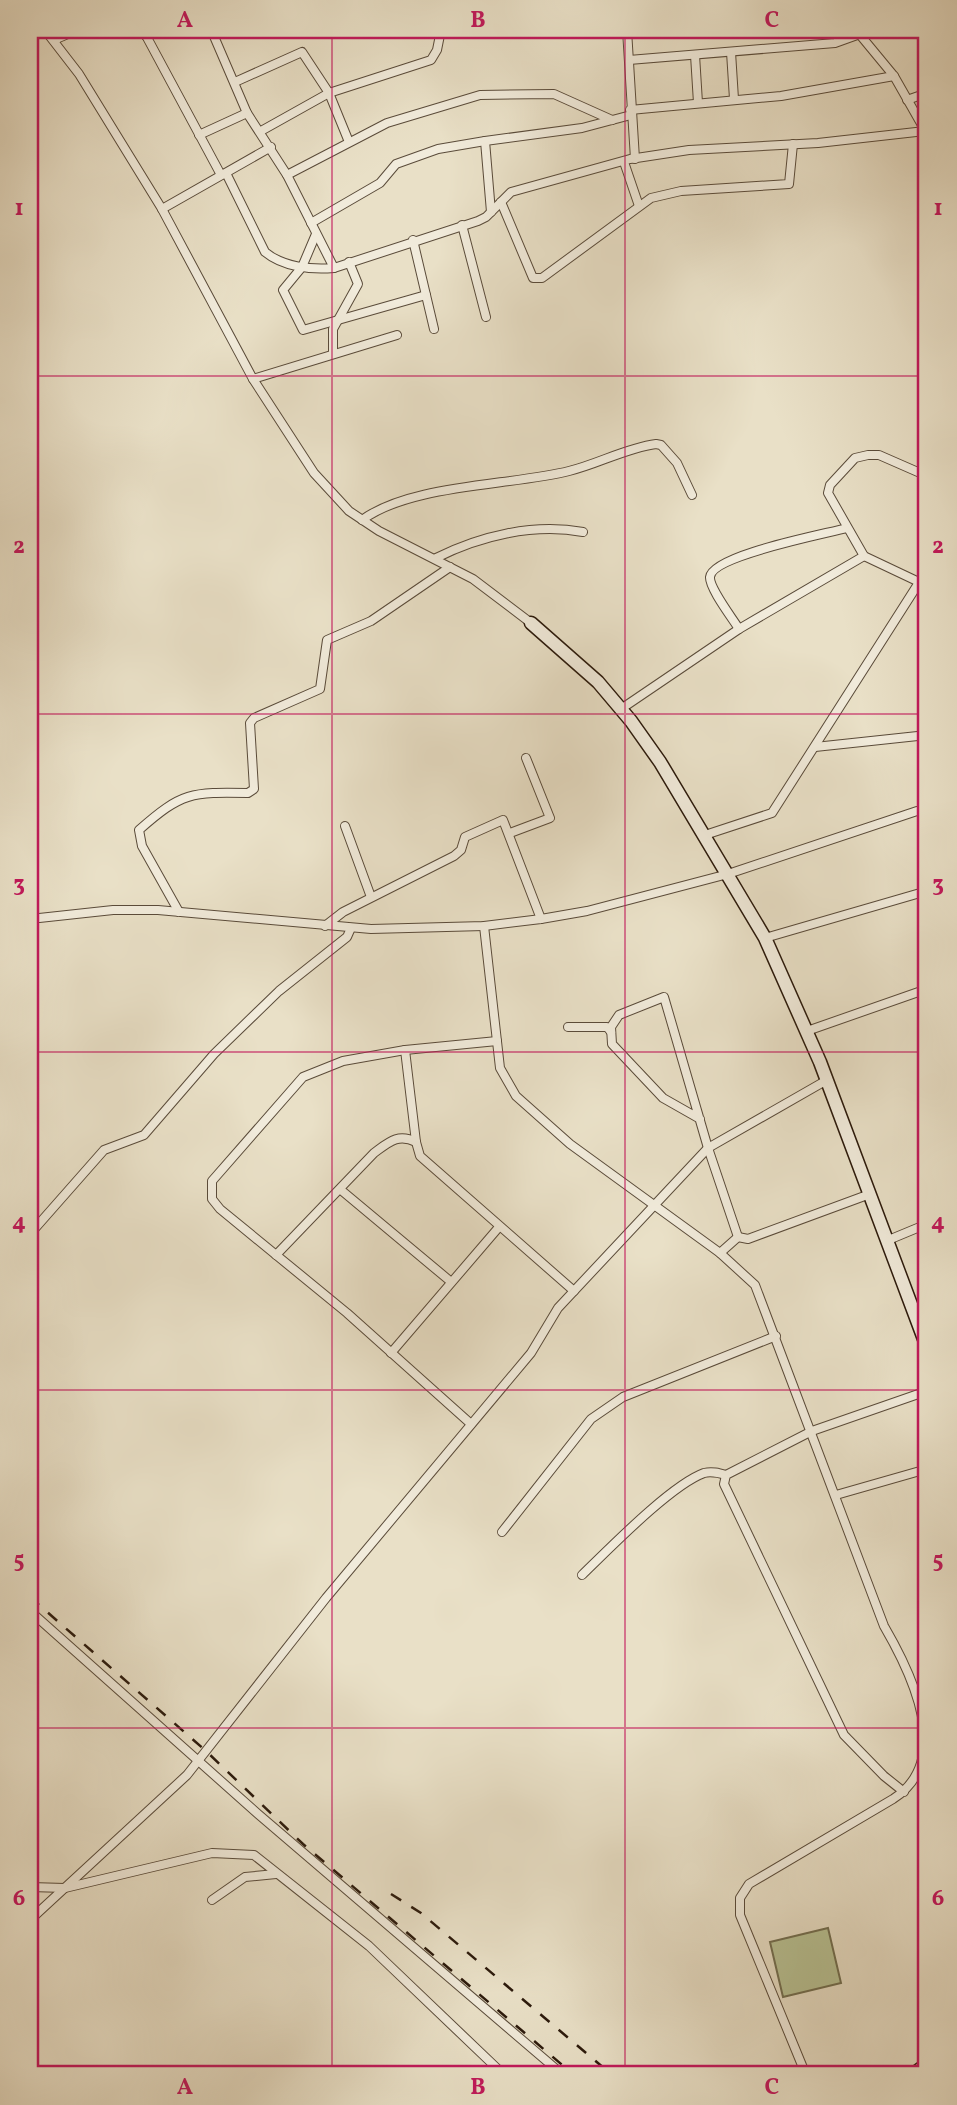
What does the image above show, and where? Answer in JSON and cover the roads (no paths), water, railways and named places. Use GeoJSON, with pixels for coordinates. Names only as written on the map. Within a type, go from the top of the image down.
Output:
{"type":"FeatureCollection","features":[{"type":"Feature","properties":{"kind":"street"},"geometry":{"type":"LineString","coordinates":[[45,30],[79,74],[162,209],[253,379],[314,473],[339,503],[362,520],[436,558],[496,594],[598,682],[660,762],[765,938],[827,1080],[927,1347]]}},
{"type":"Feature","properties":{"kind":"street"},"geometry":{"type":"LineString","coordinates":[[55,30],[73,31]]}},
{"type":"Feature","properties":{"kind":"street"},"geometry":{"type":"LineString","coordinates":[[166,30],[144,33],[265,252],[302,267],[334,268],[413,240],[478,221],[512,191],[635,159],[690,150],[926,132],[894,76],[858,32],[835,43],[629,60]]}},
{"type":"Feature","properties":{"kind":"street"},"geometry":{"type":"LineString","coordinates":[[206,30],[212,34],[247,113],[287,175],[334,268]]}},
{"type":"Feature","properties":{"kind":"street"},"geometry":{"type":"LineString","coordinates":[[261,131],[329,93],[431,60],[438,50],[441,30]]}},
{"type":"Feature","properties":{"kind":"street"},"geometry":{"type":"LineString","coordinates":[[626,30],[635,159]]}},
{"type":"Feature","properties":{"kind":"street"},"geometry":{"type":"LineString","coordinates":[[54,40],[73,31]]}},
{"type":"Feature","properties":{"kind":"street"},"geometry":{"type":"LineString","coordinates":[[235,82],[302,52],[329,93],[349,142]]}},
{"type":"Feature","properties":{"kind":"street"},"geometry":{"type":"LineString","coordinates":[[731,52],[734,99]]}},
{"type":"Feature","properties":{"kind":"street"},"geometry":{"type":"LineString","coordinates":[[695,55],[698,103]]}},
{"type":"Feature","properties":{"kind":"street"},"geometry":{"type":"LineString","coordinates":[[311,223],[380,183],[397,164],[438,149],[582,128],[631,112],[842,88],[894,76]]}},
{"type":"Feature","properties":{"kind":"street"},"geometry":{"type":"LineString","coordinates":[[907,100],[927,93]]}},
{"type":"Feature","properties":{"kind":"street"},"geometry":{"type":"LineString","coordinates":[[287,175],[387,123],[480,95],[554,94],[612,120]]}},
{"type":"Feature","properties":{"kind":"street"},"geometry":{"type":"LineString","coordinates":[[199,135],[247,113]]}},
{"type":"Feature","properties":{"kind":"street"},"geometry":{"type":"LineString","coordinates":[[485,141],[491,212]]}},
{"type":"Feature","properties":{"kind":"street"},"geometry":{"type":"LineString","coordinates":[[501,202],[533,278],[537,279],[595,241],[651,198],[681,191],[789,184],[793,144]]}},
{"type":"Feature","properties":{"kind":"street"},"geometry":{"type":"LineString","coordinates":[[162,209],[271,148]]}},
{"type":"Feature","properties":{"kind":"street"},"geometry":{"type":"LineString","coordinates":[[624,162],[639,206]]}},
{"type":"Feature","properties":{"kind":"street"},"geometry":{"type":"LineString","coordinates":[[462,225],[486,317]]}},
{"type":"Feature","properties":{"kind":"street"},"geometry":{"type":"LineString","coordinates":[[316,234],[302,267],[283,293],[299,327],[307,331],[426,295]]}},
{"type":"Feature","properties":{"kind":"street"},"geometry":{"type":"LineString","coordinates":[[413,240],[434,328]]}},
{"type":"Feature","properties":{"kind":"street"},"geometry":{"type":"LineString","coordinates":[[333,354],[331,337],[358,284],[349,262]]}},
{"type":"Feature","properties":{"kind":"street"},"geometry":{"type":"LineString","coordinates":[[253,379],[397,335]]}},
{"type":"Feature","properties":{"kind":"street"},"geometry":{"type":"LineString","coordinates":[[362,520],[380,507],[409,499],[569,471],[656,444],[661,445],[677,463],[692,495]]}},
{"type":"Feature","properties":{"kind":"street"},"geometry":{"type":"LineString","coordinates":[[919,582],[864,556],[828,492],[855,458],[879,455],[927,476]]}},
{"type":"Feature","properties":{"kind":"street"},"geometry":{"type":"LineString","coordinates":[[436,558],[455,548],[530,529],[561,528],[583,532]]}},
{"type":"Feature","properties":{"kind":"street"},"geometry":{"type":"LineString","coordinates":[[739,629],[713,586],[710,578],[713,570],[738,556],[847,528]]}},
{"type":"Feature","properties":{"kind":"street"},"geometry":{"type":"LineString","coordinates":[[621,709],[739,629],[864,556]]}},
{"type":"Feature","properties":{"kind":"street"},"geometry":{"type":"LineString","coordinates":[[179,912],[142,846],[139,830],[185,795],[200,792],[248,793],[254,789],[250,723],[254,718],[320,689],[327,640],[371,621],[450,567]]}},
{"type":"Feature","properties":{"kind":"street"},"geometry":{"type":"LineString","coordinates":[[705,835],[772,813],[927,570]]}},
{"type":"Feature","properties":{"kind":"street"},"geometry":{"type":"LineString","coordinates":[[815,747],[927,735]]}},
{"type":"Feature","properties":{"kind":"street"},"geometry":{"type":"LineString","coordinates":[[510,833],[550,818],[526,758]]}},
{"type":"Feature","properties":{"kind":"street"},"geometry":{"type":"LineString","coordinates":[[30,919],[113,910],[212,914],[351,928],[484,926],[587,911],[728,874],[917,811],[922,812],[927,822]]}},
{"type":"Feature","properties":{"kind":"street"},"geometry":{"type":"LineString","coordinates":[[324,926],[371,897],[444,862],[461,850],[464,837],[503,820],[541,919]]}},
{"type":"Feature","properties":{"kind":"street"},"geometry":{"type":"LineString","coordinates":[[345,826],[371,897]]}},
{"type":"Feature","properties":{"kind":"street"},"geometry":{"type":"LineString","coordinates":[[765,938],[927,891]]}},
{"type":"Feature","properties":{"kind":"street"},"geometry":{"type":"LineString","coordinates":[[484,926],[500,1068],[516,1097],[570,1144],[720,1252],[755,1285],[884,1626],[904,1665],[921,1711],[925,1744],[924,1766],[914,1782],[904,1792],[749,1884],[740,1898],[740,1915],[806,2075]]}},
{"type":"Feature","properties":{"kind":"street"},"geometry":{"type":"LineString","coordinates":[[30,1234],[104,1150],[144,1135],[214,1054],[279,991],[347,937],[351,928]]}},
{"type":"Feature","properties":{"kind":"street"},"geometry":{"type":"LineString","coordinates":[[807,1031],[927,989]]}},
{"type":"Feature","properties":{"kind":"street"},"geometry":{"type":"LineString","coordinates":[[700,1118],[663,1098],[612,1044],[611,1027],[620,1016],[664,997],[700,1118],[708,1148],[738,1237]]}},
{"type":"Feature","properties":{"kind":"street"},"geometry":{"type":"LineString","coordinates":[[568,1027],[607,1027],[612,1035]]}},
{"type":"Feature","properties":{"kind":"street"},"geometry":{"type":"LineString","coordinates":[[471,1424],[220,1209],[212,1199],[212,1181],[303,1077],[343,1061],[405,1050],[497,1041]]}},
{"type":"Feature","properties":{"kind":"street"},"geometry":{"type":"LineString","coordinates":[[405,1050],[420,1156],[574,1291]]}},
{"type":"Feature","properties":{"kind":"street"},"geometry":{"type":"LineString","coordinates":[[30,1920],[187,1775],[326,1598],[531,1353],[548,1321],[708,1148],[827,1080]]}},
{"type":"Feature","properties":{"kind":"street"},"geometry":{"type":"LineString","coordinates":[[276,1255],[365,1162],[392,1139],[406,1138],[416,1142]]}},
{"type":"Feature","properties":{"kind":"street"},"geometry":{"type":"LineString","coordinates":[[341,1190],[450,1281]]}},
{"type":"Feature","properties":{"kind":"street"},"geometry":{"type":"LineString","coordinates":[[738,1237],[748,1239],[870,1194]]}},
{"type":"Feature","properties":{"kind":"street"},"geometry":{"type":"LineString","coordinates":[[886,1241],[927,1224]]}},
{"type":"Feature","properties":{"kind":"street"},"geometry":{"type":"LineString","coordinates":[[391,1353],[499,1227]]}},
{"type":"Feature","properties":{"kind":"street"},"geometry":{"type":"LineString","coordinates":[[720,1252],[738,1237]]}},
{"type":"Feature","properties":{"kind":"street"},"geometry":{"type":"LineString","coordinates":[[502,1532],[591,1419],[623,1397],[776,1336]]}},
{"type":"Feature","properties":{"kind":"street"},"geometry":{"type":"LineString","coordinates":[[582,1575],[638,1522],[694,1478],[708,1472],[726,1475],[812,1431],[927,1391]]}},
{"type":"Feature","properties":{"kind":"street"},"geometry":{"type":"LineString","coordinates":[[836,1494],[927,1469]]}},
{"type":"Feature","properties":{"kind":"street"},"geometry":{"type":"LineString","coordinates":[[726,1475],[725,1491],[844,1735],[884,1776],[904,1792]]}},
{"type":"Feature","properties":{"kind":"street"},"geometry":{"type":"LineString","coordinates":[[30,1611],[198,1761],[563,2075]]}},
{"type":"Feature","properties":{"kind":"street"},"geometry":{"type":"LineString","coordinates":[[30,1887],[65,1888],[212,1853],[248,1853],[369,1947],[504,2075]]}},
{"type":"Feature","properties":{"kind":"street"},"geometry":{"type":"LineString","coordinates":[[212,1900],[245,1877],[257,1874],[279,1875]]}},
{"type":"Feature","properties":{"kind":"street"},"geometry":{"type":"LineString","coordinates":[[912,2075],[927,2064]]}},
{"type":"Feature","properties":{"kind":"railway"},"geometry":{"type":"LineString","coordinates":[[30,1597],[206,1751],[303,1844],[574,2075]]}},
{"type":"Feature","properties":{"kind":"railway"},"geometry":{"type":"LineString","coordinates":[[391,1894],[421,1913],[612,2075]]}}]}
